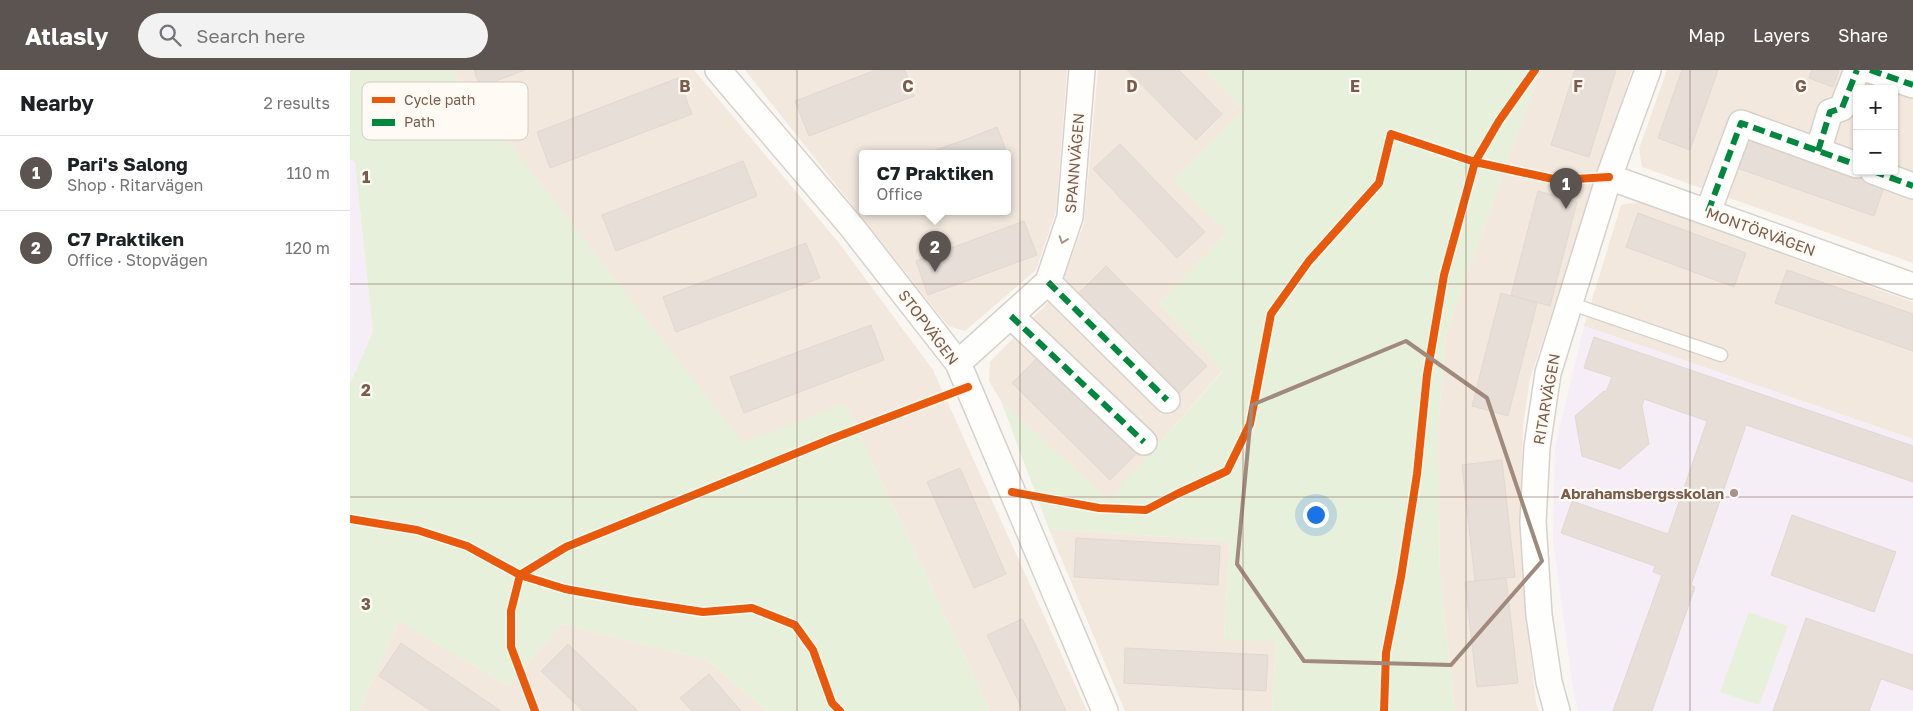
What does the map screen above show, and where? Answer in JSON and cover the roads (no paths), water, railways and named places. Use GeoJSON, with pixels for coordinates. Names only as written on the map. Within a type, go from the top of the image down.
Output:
{"type":"FeatureCollection","features":[{"type":"Feature","properties":{"kind":"street","name":"STOPVÄGEN"},"geometry":{"type":"LineString","coordinates":[[718,70],[851,226],[958,363],[1105,711]]}},
{"type":"Feature","properties":{"kind":"street","name":"SPANNVÄGEN"},"geometry":{"type":"LineString","coordinates":[[958,363],[1048,282],[1070,218],[1082,70]]}},
{"type":"Feature","properties":{"kind":"street","name":"RITARVÄGEN"},"geometry":{"type":"LineString","coordinates":[[1557,711],[1549,682],[1538,615],[1533,522],[1537,447],[1548,372],[1568,303],[1609,177],[1648,70]]}},
{"type":"Feature","properties":{"kind":"street"},"geometry":{"type":"LineString","coordinates":[[1818,151],[1830,112],[1842,108],[1857,70]]}},
{"type":"Feature","properties":{"kind":"street"},"geometry":{"type":"LineString","coordinates":[[1870,70],[1913,85]]}},
{"type":"Feature","properties":{"kind":"street"},"geometry":{"type":"LineString","coordinates":[[1708,212],[1741,123],[1853,164]]}},
{"type":"Feature","properties":{"kind":"street"},"geometry":{"type":"LineString","coordinates":[[1884,175],[1913,186]]}},
{"type":"Feature","properties":{"kind":"street","name":"MONTÖRVÄGEN"},"geometry":{"type":"LineString","coordinates":[[1609,177],[1913,286]]}},
{"type":"Feature","properties":{"kind":"street"},"geometry":{"type":"LineString","coordinates":[[1048,282],[1167,400]]}},
{"type":"Feature","properties":{"kind":"street"},"geometry":{"type":"LineString","coordinates":[[1010,316],[1144,442]]}},
{"type":"Feature","properties":{"kind":"lane"},"geometry":{"type":"LineString","coordinates":[[1568,303],[1721,355]]}},
{"type":"Feature","properties":{"kind":"place","name":"Pari's Salong"},"geometry":{"type":"Point","coordinates":[1566,209]}},
{"type":"Feature","properties":{"kind":"place","name":"C7 Praktiken"},"geometry":{"type":"Point","coordinates":[935,272]}},
{"type":"Feature","properties":{"kind":"place","name":"Abrahamsbergsskolan"},"geometry":{"type":"Point","coordinates":[1734,493]}}]}
